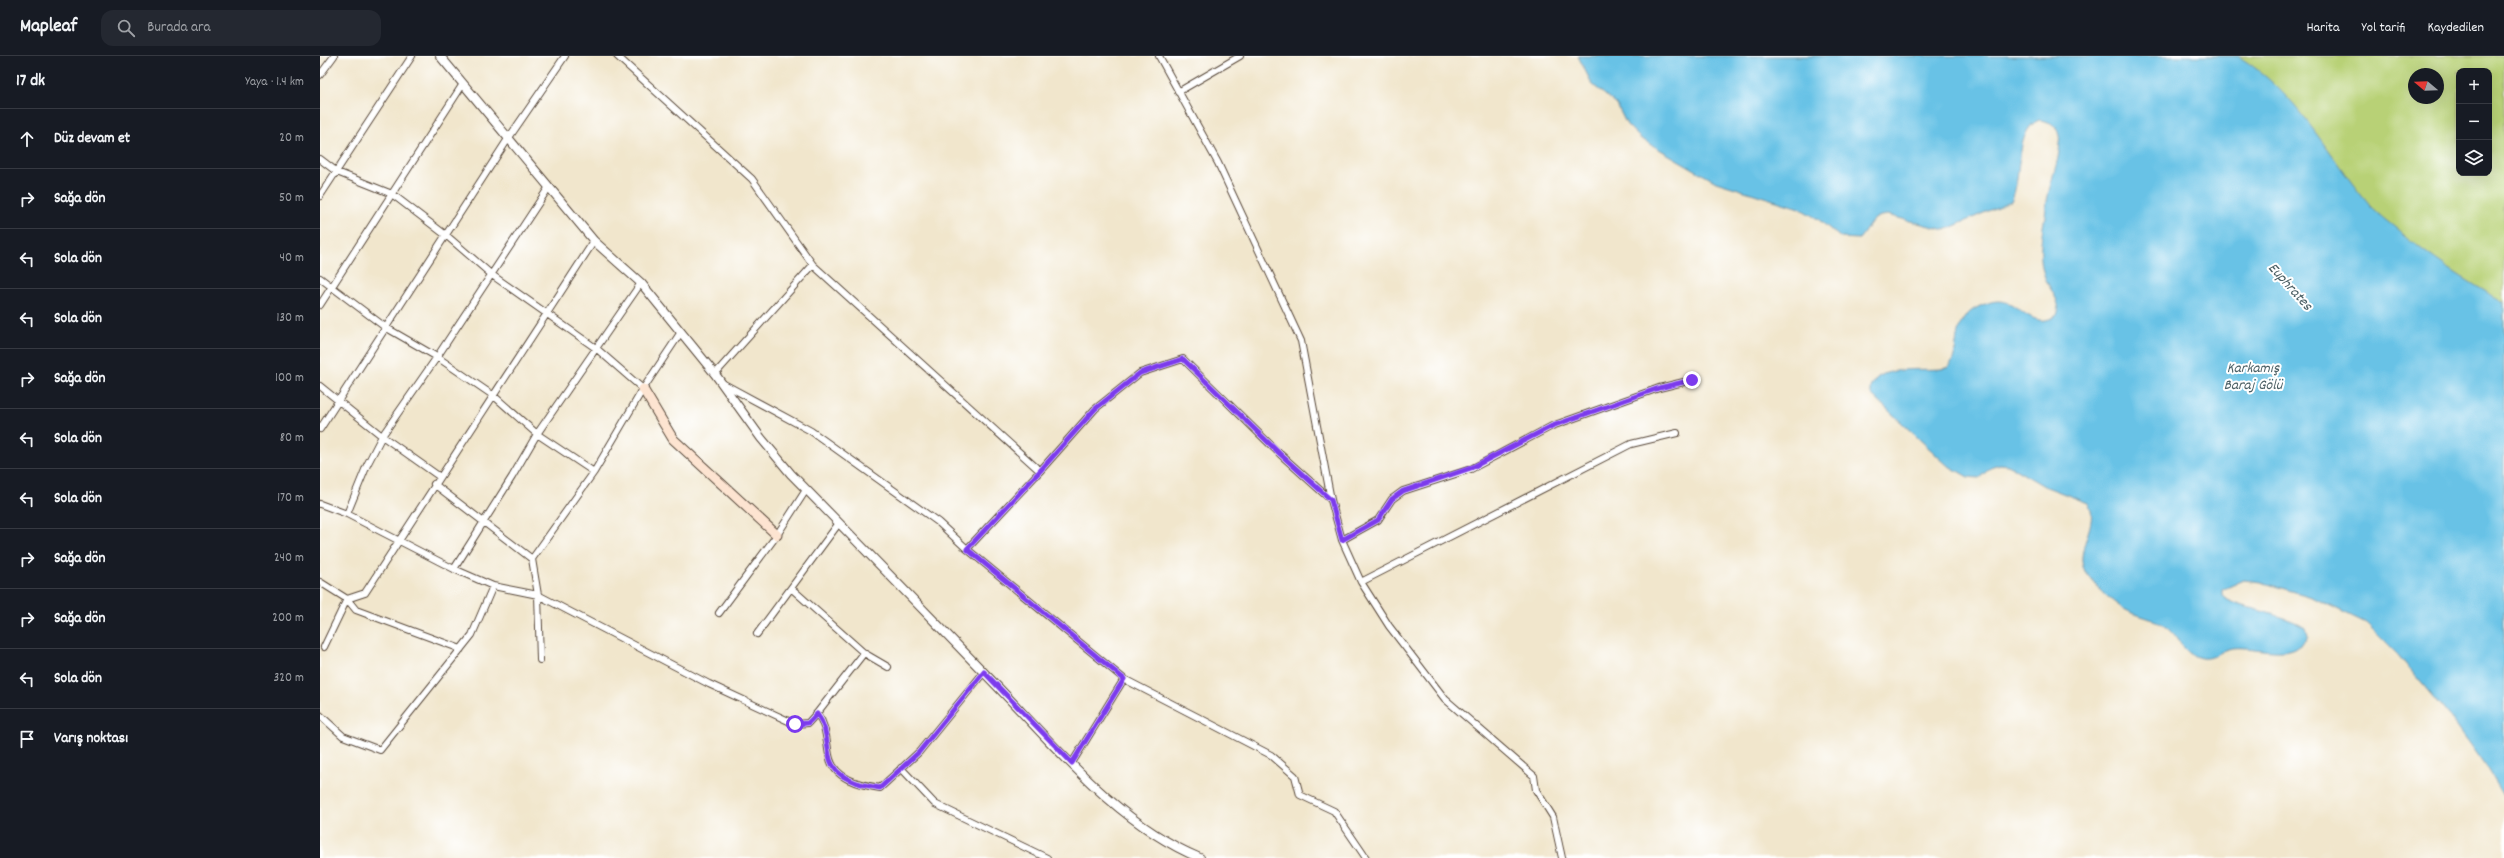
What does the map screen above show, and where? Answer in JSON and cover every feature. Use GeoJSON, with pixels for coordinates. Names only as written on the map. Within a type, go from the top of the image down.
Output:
{"type":"FeatureCollection","features":[{"type":"Feature","properties":{"kind":"main road"},"geometry":{"type":"LineString","coordinates":[[643,389],[673,439],[777,535]]}},
{"type":"Feature","properties":{"kind":"street"},"geometry":{"type":"LineString","coordinates":[[320,196],[412,56]]}},
{"type":"Feature","properties":{"kind":"street"},"geometry":{"type":"LineString","coordinates":[[440,56],[594,241],[641,282],[715,374],[761,438],[806,490],[1072,763],[1122,810],[1146,828],[1200,858]]}},
{"type":"Feature","properties":{"kind":"street"},"geometry":{"type":"LineString","coordinates":[[320,429],[385,327],[447,236],[508,139],[565,56]]}},
{"type":"Feature","properties":{"kind":"street"},"geometry":{"type":"LineString","coordinates":[[617,56],[752,178],[812,265],[1040,471]]}},
{"type":"Feature","properties":{"kind":"street"},"geometry":{"type":"LineString","coordinates":[[1159,56],[1218,163],[1301,341],[1331,500],[1342,540],[1361,582],[1389,626],[1445,699],[1534,776],[1536,790],[1553,817],[1562,858]]}},
{"type":"Feature","properties":{"kind":"street"},"geometry":{"type":"LineString","coordinates":[[1178,92],[1240,56]]}},
{"type":"Feature","properties":{"kind":"street"},"geometry":{"type":"LineString","coordinates":[[320,75],[330,57]]}},
{"type":"Feature","properties":{"kind":"street"},"geometry":{"type":"LineString","coordinates":[[320,306],[463,84]]}},
{"type":"Feature","properties":{"kind":"street"},"geometry":{"type":"LineString","coordinates":[[320,159],[336,172],[392,194],[447,236],[492,275],[597,349],[643,389]]}},
{"type":"Feature","properties":{"kind":"street"},"geometry":{"type":"LineString","coordinates":[[348,514],[367,465],[382,436],[492,275],[549,187]]}},
{"type":"Feature","properties":{"kind":"street"},"geometry":{"type":"LineString","coordinates":[[324,647],[347,599],[365,593],[434,484],[494,396],[546,313],[594,241]]}},
{"type":"Feature","properties":{"kind":"street"},"geometry":{"type":"LineString","coordinates":[[715,374],[812,265]]}},
{"type":"Feature","properties":{"kind":"street"},"geometry":{"type":"LineString","coordinates":[[320,278],[385,327],[437,357],[494,396],[537,434],[594,472]]}},
{"type":"Feature","properties":{"kind":"street"},"geometry":{"type":"LineString","coordinates":[[454,569],[537,434],[597,349],[641,282]]}},
{"type":"Feature","properties":{"kind":"street"},"geometry":{"type":"LineString","coordinates":[[532,559],[594,472],[643,389],[681,332]]}},
{"type":"Feature","properties":{"kind":"street"},"geometry":{"type":"LineString","coordinates":[[967,549],[1040,471],[1095,409],[1140,373],[1183,359],[1280,454],[1331,500]]}},
{"type":"Feature","properties":{"kind":"street"},"geometry":{"type":"LineString","coordinates":[[1342,540],[1378,520],[1392,499],[1403,491],[1471,468],[1552,426],[1659,388],[1692,380]]}},
{"type":"Feature","properties":{"kind":"street"},"geometry":{"type":"LineString","coordinates":[[720,382],[811,431],[938,522],[967,549],[1124,679],[1271,755],[1296,776],[1300,795],[1334,811],[1366,858]]}},
{"type":"Feature","properties":{"kind":"street"},"geometry":{"type":"LineString","coordinates":[[320,386],[382,436],[440,477]]}},
{"type":"Feature","properties":{"kind":"street"},"geometry":{"type":"LineString","coordinates":[[1361,582],[1631,444],[1677,432]]}},
{"type":"Feature","properties":{"kind":"street"},"geometry":{"type":"LineString","coordinates":[[434,484],[532,559],[538,595],[540,660]]}},
{"type":"Feature","properties":{"kind":"street"},"geometry":{"type":"LineString","coordinates":[[719,613],[777,535],[806,490]]}},
{"type":"Feature","properties":{"kind":"street"},"geometry":{"type":"LineString","coordinates":[[320,504],[348,514],[454,569],[493,586],[538,595],[709,684],[795,724],[808,723],[817,714],[864,654]]}},
{"type":"Feature","properties":{"kind":"street"},"geometry":{"type":"LineString","coordinates":[[757,634],[838,523]]}},
{"type":"Feature","properties":{"kind":"street"},"geometry":{"type":"LineString","coordinates":[[320,582],[347,599],[356,610],[461,649]]}},
{"type":"Feature","properties":{"kind":"street"},"geometry":{"type":"LineString","coordinates":[[320,715],[343,736],[380,750],[472,634],[493,586]]}},
{"type":"Feature","properties":{"kind":"street"},"geometry":{"type":"LineString","coordinates":[[791,588],[864,654],[888,667]]}},
{"type":"Feature","properties":{"kind":"street"},"geometry":{"type":"LineString","coordinates":[[817,714],[823,721],[829,757],[837,772],[860,785],[880,788],[919,752],[984,672]]}},
{"type":"Feature","properties":{"kind":"street"},"geometry":{"type":"LineString","coordinates":[[1072,763],[1124,679]]}},
{"type":"Feature","properties":{"kind":"street"},"geometry":{"type":"LineString","coordinates":[[901,768],[935,804],[1047,858]]}},
{"type":"Feature","properties":{"kind":"green space"},"geometry":{"type":"Polygon","coordinates":[[[2206,56],[2504,56],[2504,356],[2206,56]]]}},
{"type":"Feature","properties":{"kind":"water","name":"Karkamış Baraj Gölü"},"geometry":{"type":"Polygon","coordinates":[[[1578,56],[2238,56],[2259,71],[2278,88],[2295,107],[2374,210],[2435,259],[2476,286],[2504,302],[2504,796],[2486,766],[2455,723],[2398,655],[2366,623],[2312,597],[2261,582],[2244,580],[2222,590],[2222,596],[2238,604],[2273,614],[2297,623],[2306,628],[2308,636],[2301,644],[2293,649],[2284,651],[2232,648],[2209,658],[2195,656],[2186,650],[2168,628],[2152,620],[2129,612],[2113,602],[2085,571],[2082,563],[2082,555],[2090,528],[2091,519],[2091,511],[2088,503],[2044,486],[2008,465],[2000,464],[1993,466],[1979,478],[1968,477],[1947,465],[1871,394],[1873,383],[1879,376],[1889,372],[1915,369],[1947,368],[1955,353],[1957,335],[1965,317],[1974,309],[1988,303],[1998,301],[2008,303],[2035,319],[2040,320],[2045,320],[2057,315],[2058,306],[2056,298],[2044,274],[2041,258],[2041,241],[2047,204],[2060,145],[2056,128],[2049,123],[2039,120],[2031,126],[2026,134],[2022,145],[2016,182],[2011,201],[1945,230],[1887,215],[1873,220],[1859,239],[1841,238],[1818,219],[1799,208],[1716,182],[1640,138],[1627,125],[1617,105],[1592,84],[1578,56]]]}},
{"type":"Feature","properties":{"kind":"route"},"geometry":{"type":"LineString","coordinates":[[795,724],[808,723],[817,714],[823,721],[829,757],[837,772],[860,785],[880,788],[919,752],[984,672],[1072,763],[1124,679],[967,549],[1040,471],[1095,409],[1140,373],[1183,359],[1280,454],[1331,500],[1342,540],[1378,520],[1392,499],[1403,491],[1471,468],[1552,426],[1659,388],[1692,380]]}},
{"type":"Feature","properties":{"kind":"water label","name":"Euphrates"},"geometry":{"type":"Point","coordinates":[2291,286]}}]}
